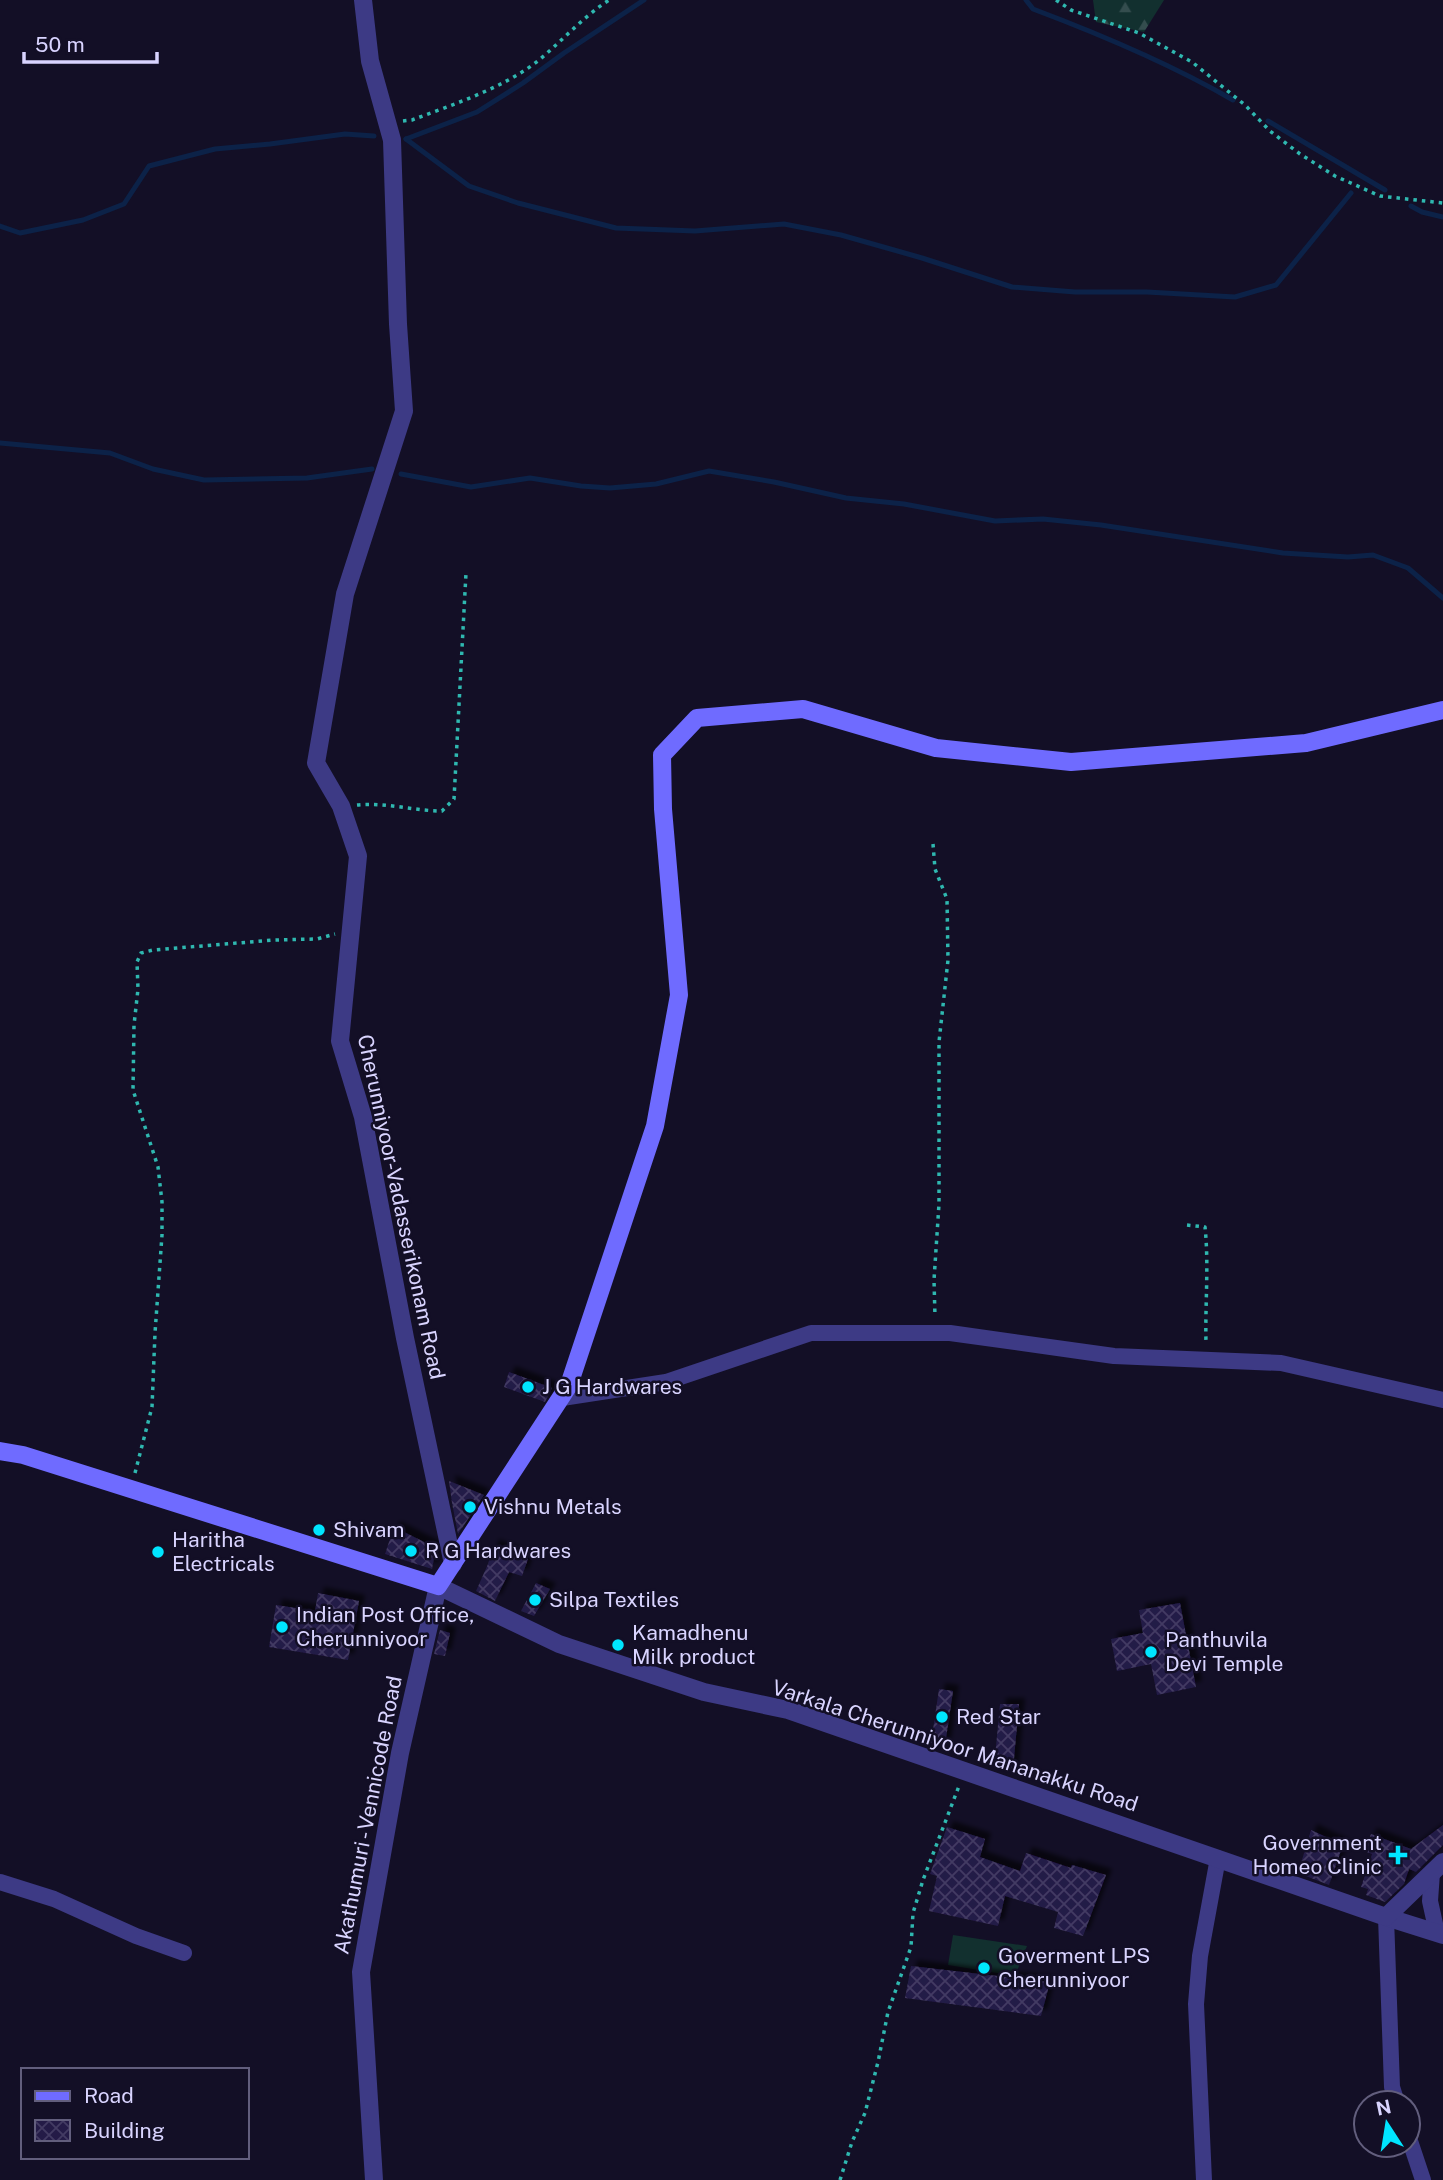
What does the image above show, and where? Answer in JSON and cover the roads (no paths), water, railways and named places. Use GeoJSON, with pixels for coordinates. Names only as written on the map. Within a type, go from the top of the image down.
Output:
{"type":"FeatureCollection","features":[{"type":"Feature","properties":{"kind":"main road"},"geometry":{"type":"LineString","coordinates":[[438,1586],[569,1385],[655,1126],[679,995],[663,808],[662,755],[697,718],[803,709],[936,748],[1071,762],[1306,743],[1443,710]]}},
{"type":"Feature","properties":{"kind":"main road","name":"Varkala Cherunniyoor Mananakku Road"},"geometry":{"type":"LineString","coordinates":[[0,1451],[23,1455],[438,1586]]}},
{"type":"Feature","properties":{"kind":"street","name":"Cherunniyoor-Vadasserikonam Road"},"geometry":{"type":"LineString","coordinates":[[363,0],[370,61],[392,140],[398,324],[404,411],[345,594],[316,763],[341,806],[358,856],[340,1041],[363,1116],[405,1338],[453,1564]]}},
{"type":"Feature","properties":{"kind":"street"},"geometry":{"type":"LineString","coordinates":[[562,1398],[666,1382],[811,1333],[950,1333],[1114,1356],[1281,1363],[1443,1399]]}},
{"type":"Feature","properties":{"kind":"street","name":"Varkala Cherunniyoor Mananakku Road"},"geometry":{"type":"LineString","coordinates":[[438,1586],[559,1644],[704,1692],[788,1710],[1440,1934]]}},
{"type":"Feature","properties":{"kind":"street","name":"Akathumuri - Vennicode Road"},"geometry":{"type":"LineString","coordinates":[[374,2180],[361,1972],[400,1753],[438,1586]]}},
{"type":"Feature","properties":{"kind":"street"},"geometry":{"type":"LineString","coordinates":[[1204,2180],[1196,2004],[1200,1956],[1218,1858]]}},
{"type":"Feature","properties":{"kind":"street"},"geometry":{"type":"LineString","coordinates":[[1393,2089],[1386,1917],[1438,1867]]}},
{"type":"Feature","properties":{"kind":"street"},"geometry":{"type":"LineString","coordinates":[[1438,1867],[1430,1901],[1440,1934]]}},
{"type":"Feature","properties":{"kind":"street"},"geometry":{"type":"LineString","coordinates":[[0,1882],[54,1899],[136,1936],[184,1953]]}},
{"type":"Feature","properties":{"kind":"street"},"geometry":{"type":"LineString","coordinates":[[1416,2159],[1423,2180]]}},
{"type":"Feature","properties":{"kind":"waterway"},"geometry":{"type":"LineString","coordinates":[[406,139],[477,112],[644,0]]}},
{"type":"Feature","properties":{"kind":"waterway"},"geometry":{"type":"LineString","coordinates":[[1026,0],[1033,9],[1135,50],[1233,100]]}},
{"type":"Feature","properties":{"kind":"waterway"},"geometry":{"type":"LineString","coordinates":[[1268,121],[1385,190]]}},
{"type":"Feature","properties":{"kind":"waterway"},"geometry":{"type":"LineString","coordinates":[[0,226],[20,233],[83,220],[124,204],[149,166],[215,149],[345,134],[374,136]]}},
{"type":"Feature","properties":{"kind":"waterway"},"geometry":{"type":"LineString","coordinates":[[406,139],[469,186],[518,203],[616,228],[695,231],[784,224],[841,235],[1012,287],[1075,292],[1147,292],[1235,297],[1276,285],[1351,193]]}},
{"type":"Feature","properties":{"kind":"waterway"},"geometry":{"type":"LineString","coordinates":[[1411,206],[1443,217]]}},
{"type":"Feature","properties":{"kind":"waterway"},"geometry":{"type":"LineString","coordinates":[[0,443],[110,453],[153,469],[204,480],[307,478],[372,469]]}},
{"type":"Feature","properties":{"kind":"waterway"},"geometry":{"type":"LineString","coordinates":[[401,474],[471,487],[530,478],[610,488],[656,484],[709,471],[846,498],[904,504],[995,521],[1043,519],[1101,525],[1283,553],[1348,557],[1373,555],[1408,568],[1443,598]]}},
{"type":"Feature","properties":{"kind":"place","name":"J G Hardwares"},"geometry":{"type":"Point","coordinates":[528,1387]}},
{"type":"Feature","properties":{"kind":"place","name":"Vishnu Metals"},"geometry":{"type":"Point","coordinates":[470,1507]}},
{"type":"Feature","properties":{"kind":"place","name":"Shivam"},"geometry":{"type":"Point","coordinates":[319,1530]}},
{"type":"Feature","properties":{"kind":"place","name":"R G Hardwares"},"geometry":{"type":"Point","coordinates":[411,1551]}},
{"type":"Feature","properties":{"kind":"place","name":"Haritha Electricals"},"geometry":{"type":"Point","coordinates":[158,1552]}},
{"type":"Feature","properties":{"kind":"place","name":"Silpa Textiles"},"geometry":{"type":"Point","coordinates":[535,1600]}},
{"type":"Feature","properties":{"kind":"place","name":"Indian Post Office, Cherunniyoor"},"geometry":{"type":"Point","coordinates":[282,1627]}},
{"type":"Feature","properties":{"kind":"place","name":"Kamadhenu Milk product"},"geometry":{"type":"Point","coordinates":[618,1645]}},
{"type":"Feature","properties":{"kind":"place","name":"Panthuvila Devi Temple"},"geometry":{"type":"Point","coordinates":[1151,1652]}},
{"type":"Feature","properties":{"kind":"place","name":"Red Star"},"geometry":{"type":"Point","coordinates":[942,1717]}},
{"type":"Feature","properties":{"kind":"place","name":"Government Homeo Clinic"},"geometry":{"type":"Point","coordinates":[1398,1855]}},
{"type":"Feature","properties":{"kind":"place","name":"Goverment LPS Cherunniyoor"},"geometry":{"type":"Point","coordinates":[984,1968]}}]}
